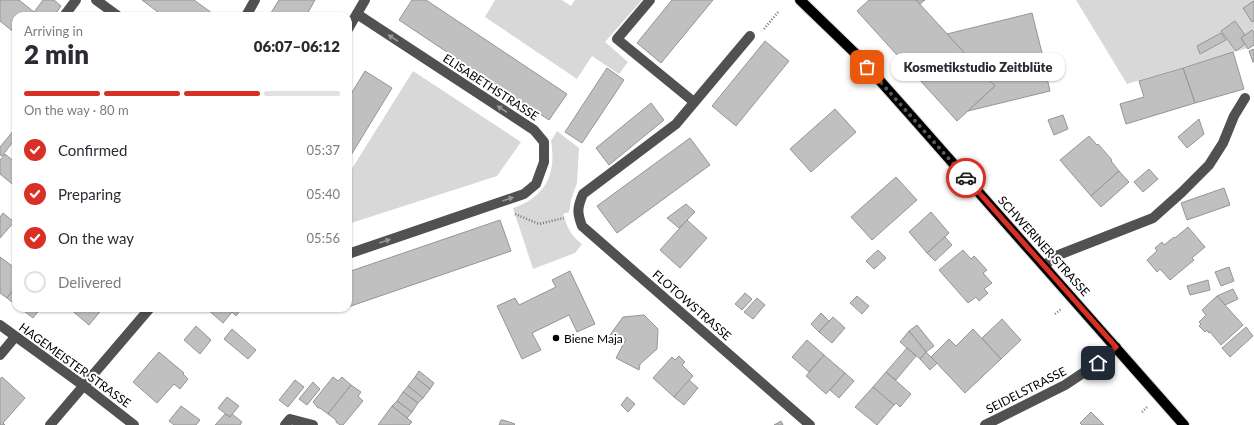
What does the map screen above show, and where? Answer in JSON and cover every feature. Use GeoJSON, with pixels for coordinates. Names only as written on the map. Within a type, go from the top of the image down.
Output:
{"type":"FeatureCollection","features":[{"type":"Feature","properties":{"kind":"main road","name":"SCHWERINER STRASSE"},"geometry":{"type":"LineString","coordinates":[[800,0],[858,56],[1184,425]]}},
{"type":"Feature","properties":{"kind":"street"},"geometry":{"type":"LineString","coordinates":[[67,12],[76,0]]}},
{"type":"Feature","properties":{"kind":"street"},"geometry":{"type":"LineString","coordinates":[[96,0],[112,12]]}},
{"type":"Feature","properties":{"kind":"street"},"geometry":{"type":"LineString","coordinates":[[248,12],[255,0]]}},
{"type":"Feature","properties":{"kind":"street"},"geometry":{"type":"LineString","coordinates":[[352,22],[365,0]]}},
{"type":"Feature","properties":{"kind":"street"},"geometry":{"type":"LineString","coordinates":[[650,0],[617,40],[694,102]]}},
{"type":"Feature","properties":{"kind":"street","name":"ELISABETHSTRASSE"},"geometry":{"type":"LineString","coordinates":[[352,253],[524,194],[536,184],[544,162],[544,142],[534,130],[357,14]]}},
{"type":"Feature","properties":{"kind":"street"},"geometry":{"type":"LineString","coordinates":[[578,215],[578,204],[583,194],[676,124],[750,36]]}},
{"type":"Feature","properties":{"kind":"street"},"geometry":{"type":"LineString","coordinates":[[1044,266],[1056,256],[1153,218],[1209,165],[1223,143],[1234,116],[1245,98]]}},
{"type":"Feature","properties":{"kind":"street","name":"FLOTOWSTRASSE"},"geometry":{"type":"LineString","coordinates":[[578,215],[582,226],[810,425]]}},
{"type":"Feature","properties":{"kind":"street"},"geometry":{"type":"LineString","coordinates":[[50,425],[147,312]]}},
{"type":"Feature","properties":{"kind":"street","name":"HAGEMEISTER STRASSE"},"geometry":{"type":"LineString","coordinates":[[0,325],[84,386],[134,425]]}},
{"type":"Feature","properties":{"kind":"street"},"geometry":{"type":"LineString","coordinates":[[0,355],[15,337]]}},
{"type":"Feature","properties":{"kind":"street","name":"SEIDELSTRASSE"},"geometry":{"type":"LineString","coordinates":[[985,425],[1065,385],[1098,363],[1116,347]]}},
{"type":"Feature","properties":{"kind":"street"},"geometry":{"type":"LineString","coordinates":[[285,425],[290,419],[313,425]]}},
{"type":"Feature","properties":{"kind":"path"},"geometry":{"type":"LineString","coordinates":[[750,36],[760,34],[779,11]]}},
{"type":"Feature","properties":{"kind":"path"},"geometry":{"type":"LineString","coordinates":[[511,212],[539,224],[578,215]]}},
{"type":"Feature","properties":{"kind":"shaded area"},"geometry":{"type":"Polygon","coordinates":[[[495,0],[562,0],[571,6],[575,0],[642,0],[605,42],[628,62],[619,74],[592,56],[577,79],[485,17],[495,0]]]}},
{"type":"Feature","properties":{"kind":"shaded area"},"geometry":{"type":"Polygon","coordinates":[[[1076,0],[1254,0],[1254,46],[1127,84],[1076,0]]]}},
{"type":"Feature","properties":{"kind":"shaded area"},"geometry":{"type":"Polygon","coordinates":[[[413,71],[521,142],[497,176],[352,223],[352,169],[413,71]]]}},
{"type":"Feature","properties":{"kind":"shaded area"},"geometry":{"type":"Polygon","coordinates":[[[557,131],[579,148],[577,183],[571,200],[569,212],[563,214],[570,231],[582,244],[575,253],[533,269],[513,208],[524,204],[533,198],[541,191],[546,183],[552,164],[551,141],[557,131]]]}},
{"type":"Feature","properties":{"kind":"building"},"geometry":{"type":"Polygon","coordinates":[[[0,0],[19,0],[34,12],[12,12],[12,31],[0,21],[0,0]]]}},
{"type":"Feature","properties":{"kind":"building"},"geometry":{"type":"Polygon","coordinates":[[[43,0],[54,0],[61,6],[57,12],[34,12],[43,0]]]}},
{"type":"Feature","properties":{"kind":"building"},"geometry":{"type":"Polygon","coordinates":[[[142,0],[194,0],[210,12],[158,12],[142,0]]]}},
{"type":"Feature","properties":{"kind":"building"},"geometry":{"type":"Polygon","coordinates":[[[279,0],[315,0],[308,12],[272,12],[279,0]]]}},
{"type":"Feature","properties":{"kind":"building"},"geometry":{"type":"Polygon","coordinates":[[[412,0],[426,0],[567,94],[549,120],[399,20],[412,0]]]}},
{"type":"Feature","properties":{"kind":"building"},"geometry":{"type":"Polygon","coordinates":[[[672,0],[713,0],[661,63],[637,43],[672,0]]]}},
{"type":"Feature","properties":{"kind":"building"},"geometry":{"type":"Polygon","coordinates":[[[869,0],[916,0],[995,86],[957,121],[857,11],[869,0]]]}},
{"type":"Feature","properties":{"kind":"building"},"geometry":{"type":"Polygon","coordinates":[[[916,0],[925,0],[920,4],[916,0]]]}},
{"type":"Feature","properties":{"kind":"building"},"geometry":{"type":"Polygon","coordinates":[[[1254,1],[1254,21],[1252,22],[1243,8],[1254,1]]]}},
{"type":"Feature","properties":{"kind":"building"},"geometry":{"type":"Polygon","coordinates":[[[1032,13],[1045,65],[1060,61],[1063,74],[1047,78],[1050,91],[968,111],[995,86],[947,34],[1032,13]]]}},
{"type":"Feature","properties":{"kind":"building"},"geometry":{"type":"Polygon","coordinates":[[[1235,21],[1245,35],[1241,38],[1245,44],[1236,51],[1221,31],[1235,21]]]}},
{"type":"Feature","properties":{"kind":"building"},"geometry":{"type":"Polygon","coordinates":[[[1252,30],[1254,32],[1254,45],[1248,49],[1241,38],[1252,30]]]}},
{"type":"Feature","properties":{"kind":"building"},"geometry":{"type":"Polygon","coordinates":[[[1221,33],[1226,40],[1200,54],[1197,46],[1221,33]]]}},
{"type":"Feature","properties":{"kind":"building"},"geometry":{"type":"Polygon","coordinates":[[[765,41],[789,61],[736,126],[712,106],[765,41]]]}},
{"type":"Feature","properties":{"kind":"building"},"geometry":{"type":"Polygon","coordinates":[[[1254,49],[1254,62],[1253,62],[1249,51],[1254,49]]]}},
{"type":"Feature","properties":{"kind":"building"},"geometry":{"type":"Polygon","coordinates":[[[1233,52],[1244,89],[1195,103],[1183,68],[1233,52]]]}},
{"type":"Feature","properties":{"kind":"building"},"geometry":{"type":"Polygon","coordinates":[[[607,68],[624,80],[582,143],[565,132],[607,68]]]}},
{"type":"Feature","properties":{"kind":"building"},"geometry":{"type":"Polygon","coordinates":[[[1183,68],[1195,103],[1126,124],[1120,104],[1144,97],[1139,81],[1183,68]]]}},
{"type":"Feature","properties":{"kind":"building"},"geometry":{"type":"Polygon","coordinates":[[[365,71],[392,88],[352,153],[352,92],[365,71]]]}},
{"type":"Feature","properties":{"kind":"building"},"geometry":{"type":"Polygon","coordinates":[[[651,103],[664,120],[609,165],[596,148],[651,103]]]}},
{"type":"Feature","properties":{"kind":"building"},"geometry":{"type":"Polygon","coordinates":[[[835,109],[856,132],[811,172],[790,149],[835,109]]]}},
{"type":"Feature","properties":{"kind":"building"},"geometry":{"type":"Polygon","coordinates":[[[1063,115],[1068,129],[1054,135],[1048,120],[1063,115]]]}},
{"type":"Feature","properties":{"kind":"building"},"geometry":{"type":"Polygon","coordinates":[[[1199,119],[1204,134],[1187,148],[1178,137],[1199,119]]]}},
{"type":"Feature","properties":{"kind":"building"},"geometry":{"type":"Polygon","coordinates":[[[12,132],[12,143],[2,156],[0,155],[0,147],[12,132]]]}},
{"type":"Feature","properties":{"kind":"building"},"geometry":{"type":"Polygon","coordinates":[[[1089,136],[1112,160],[1111,161],[1119,171],[1091,196],[1060,160],[1089,136]]]}},
{"type":"Feature","properties":{"kind":"building"},"geometry":{"type":"Polygon","coordinates":[[[690,138],[710,165],[617,233],[597,206],[690,138]]]}},
{"type":"Feature","properties":{"kind":"building"},"geometry":{"type":"Polygon","coordinates":[[[5,154],[12,160],[12,184],[0,174],[0,160],[5,154]]]}},
{"type":"Feature","properties":{"kind":"building"},"geometry":{"type":"Polygon","coordinates":[[[1149,169],[1158,179],[1143,192],[1134,182],[1149,169]]]}},
{"type":"Feature","properties":{"kind":"building"},"geometry":{"type":"Polygon","coordinates":[[[1119,171],[1129,182],[1101,207],[1091,196],[1119,171]]]}},
{"type":"Feature","properties":{"kind":"building"},"geometry":{"type":"Polygon","coordinates":[[[896,177],[917,200],[872,240],[851,217],[896,177]]]}},
{"type":"Feature","properties":{"kind":"building"},"geometry":{"type":"Polygon","coordinates":[[[1224,188],[1230,205],[1187,220],[1181,203],[1224,188]]]}},
{"type":"Feature","properties":{"kind":"building"},"geometry":{"type":"Polygon","coordinates":[[[686,204],[695,212],[679,228],[667,218],[686,204]]]}},
{"type":"Feature","properties":{"kind":"building"},"geometry":{"type":"Polygon","coordinates":[[[931,212],[949,233],[927,253],[909,232],[931,212]]]}},
{"type":"Feature","properties":{"kind":"building"},"geometry":{"type":"Polygon","coordinates":[[[3,213],[12,220],[12,224],[0,238],[0,217],[3,213]]]}},
{"type":"Feature","properties":{"kind":"building"},"geometry":{"type":"Polygon","coordinates":[[[500,220],[511,251],[352,306],[352,271],[500,220]]]}},
{"type":"Feature","properties":{"kind":"building"},"geometry":{"type":"Polygon","coordinates":[[[687,220],[707,238],[680,268],[660,250],[687,220]]]}},
{"type":"Feature","properties":{"kind":"building"},"geometry":{"type":"Polygon","coordinates":[[[1188,227],[1205,247],[1192,258],[1194,260],[1170,280],[1160,269],[1157,272],[1147,260],[1157,251],[1155,248],[1162,242],[1164,245],[1188,227]]]}},
{"type":"Feature","properties":{"kind":"building"},"geometry":{"type":"Polygon","coordinates":[[[945,237],[952,245],[935,261],[927,253],[945,237]]]}},
{"type":"Feature","properties":{"kind":"building"},"geometry":{"type":"Polygon","coordinates":[[[878,250],[886,258],[874,269],[866,261],[878,250]]]}},
{"type":"Feature","properties":{"kind":"building"},"geometry":{"type":"Polygon","coordinates":[[[963,250],[971,259],[974,256],[987,270],[983,273],[992,283],[984,289],[988,293],[979,301],[976,297],[968,303],[939,270],[963,250]]]}},
{"type":"Feature","properties":{"kind":"building"},"geometry":{"type":"Polygon","coordinates":[[[0,257],[12,266],[12,291],[7,298],[0,293],[0,257]]]}},
{"type":"Feature","properties":{"kind":"building"},"geometry":{"type":"Polygon","coordinates":[[[1229,267],[1234,281],[1221,286],[1215,272],[1229,267]]]}},
{"type":"Feature","properties":{"kind":"building"},"geometry":{"type":"Polygon","coordinates":[[[570,271],[595,324],[577,332],[569,315],[532,333],[541,350],[522,359],[497,306],[515,298],[519,305],[556,287],[552,280],[570,271]]]}},
{"type":"Feature","properties":{"kind":"building"},"geometry":{"type":"Polygon","coordinates":[[[1208,280],[1210,290],[1190,295],[1187,286],[1208,280]]]}},
{"type":"Feature","properties":{"kind":"building"},"geometry":{"type":"Polygon","coordinates":[[[1233,289],[1238,299],[1225,305],[1217,296],[1233,289]]]}},
{"type":"Feature","properties":{"kind":"building"},"geometry":{"type":"Polygon","coordinates":[[[12,291],[12,302],[7,298],[12,291]]]}},
{"type":"Feature","properties":{"kind":"building"},"geometry":{"type":"Polygon","coordinates":[[[745,293],[752,299],[742,310],[735,304],[745,293]]]}},
{"type":"Feature","properties":{"kind":"building"},"geometry":{"type":"Polygon","coordinates":[[[857,296],[869,306],[862,314],[850,303],[857,296]]]}},
{"type":"Feature","properties":{"kind":"building"},"geometry":{"type":"Polygon","coordinates":[[[1217,296],[1243,325],[1221,345],[1210,332],[1209,333],[1207,330],[1205,332],[1199,326],[1201,324],[1199,322],[1206,315],[1202,310],[1217,296]]]}},
{"type":"Feature","properties":{"kind":"building"},"geometry":{"type":"Polygon","coordinates":[[[757,298],[765,305],[753,319],[744,312],[757,298]]]}},
{"type":"Feature","properties":{"kind":"building"},"geometry":{"type":"Polygon","coordinates":[[[25,312],[38,312],[33,318],[25,312]]]}},
{"type":"Feature","properties":{"kind":"building"},"geometry":{"type":"Polygon","coordinates":[[[74,312],[100,312],[89,325],[74,312]]]}},
{"type":"Feature","properties":{"kind":"building"},"geometry":{"type":"Polygon","coordinates":[[[211,312],[232,312],[223,323],[211,312]]]}},
{"type":"Feature","properties":{"kind":"building"},"geometry":{"type":"Polygon","coordinates":[[[232,312],[239,312],[236,316],[232,312]]]}},
{"type":"Feature","properties":{"kind":"building"},"geometry":{"type":"Polygon","coordinates":[[[821,313],[829,321],[819,332],[811,324],[821,313]]]}},
{"type":"Feature","properties":{"kind":"building"},"geometry":{"type":"Polygon","coordinates":[[[644,315],[658,329],[657,349],[640,364],[639,370],[616,358],[626,339],[610,335],[623,317],[644,315]]]}},
{"type":"Feature","properties":{"kind":"building"},"geometry":{"type":"Polygon","coordinates":[[[833,317],[845,328],[832,343],[819,332],[833,317]]]}},
{"type":"Feature","properties":{"kind":"building"},"geometry":{"type":"Polygon","coordinates":[[[1002,319],[1021,340],[1001,359],[982,338],[1002,319]]]}},
{"type":"Feature","properties":{"kind":"building"},"geometry":{"type":"Polygon","coordinates":[[[917,325],[934,346],[926,352],[909,331],[917,325]]]}},
{"type":"Feature","properties":{"kind":"building"},"geometry":{"type":"Polygon","coordinates":[[[196,326],[211,340],[200,354],[184,340],[196,326]]]}},
{"type":"Feature","properties":{"kind":"building"},"geometry":{"type":"Polygon","coordinates":[[[1246,327],[1253,336],[1230,357],[1222,348],[1246,327]]]}},
{"type":"Feature","properties":{"kind":"building"},"geometry":{"type":"Polygon","coordinates":[[[232,329],[256,350],[248,359],[224,339],[232,329]]]}},
{"type":"Feature","properties":{"kind":"building"},"geometry":{"type":"Polygon","coordinates":[[[973,329],[1001,359],[965,393],[931,357],[949,339],[956,346],[973,329]]]}},
{"type":"Feature","properties":{"kind":"building"},"geometry":{"type":"Polygon","coordinates":[[[909,331],[926,352],[920,359],[900,342],[909,331]]]}},
{"type":"Feature","properties":{"kind":"building"},"geometry":{"type":"Polygon","coordinates":[[[807,340],[824,355],[809,372],[792,357],[807,340]]]}},
{"type":"Feature","properties":{"kind":"building"},"geometry":{"type":"Polygon","coordinates":[[[907,348],[916,356],[896,380],[886,372],[907,348]]]}},
{"type":"Feature","properties":{"kind":"building"},"geometry":{"type":"Polygon","coordinates":[[[159,352],[184,373],[183,374],[188,379],[180,389],[174,384],[157,403],[133,382],[159,352]]]}},
{"type":"Feature","properties":{"kind":"building"},"geometry":{"type":"Polygon","coordinates":[[[926,352],[937,363],[930,370],[920,359],[926,352]]]}},
{"type":"Feature","properties":{"kind":"building"},"geometry":{"type":"Polygon","coordinates":[[[824,355],[845,373],[826,394],[806,376],[824,355]]]}},
{"type":"Feature","properties":{"kind":"building"},"geometry":{"type":"Polygon","coordinates":[[[679,356],[685,362],[682,365],[693,376],[674,397],[653,378],[672,357],[675,360],[679,356]]]}},
{"type":"Feature","properties":{"kind":"building"},"geometry":{"type":"Polygon","coordinates":[[[419,371],[434,383],[430,389],[415,377],[419,371]]]}},
{"type":"Feature","properties":{"kind":"building"},"geometry":{"type":"Polygon","coordinates":[[[886,372],[911,394],[900,407],[896,403],[894,405],[873,387],[886,372]]]}},
{"type":"Feature","properties":{"kind":"building"},"geometry":{"type":"Polygon","coordinates":[[[845,373],[854,381],[839,398],[830,390],[845,373]]]}},
{"type":"Feature","properties":{"kind":"building"},"geometry":{"type":"Polygon","coordinates":[[[2,377],[25,398],[3,423],[5,425],[0,425],[0,379],[2,377]]]}},
{"type":"Feature","properties":{"kind":"building"},"geometry":{"type":"Polygon","coordinates":[[[333,377],[338,381],[342,377],[351,385],[328,414],[318,408],[313,402],[333,377]]]}},
{"type":"Feature","properties":{"kind":"building"},"geometry":{"type":"Polygon","coordinates":[[[415,377],[430,389],[423,398],[408,386],[415,377]]]}},
{"type":"Feature","properties":{"kind":"building"},"geometry":{"type":"Polygon","coordinates":[[[295,380],[304,387],[288,407],[279,400],[295,380]]]}},
{"type":"Feature","properties":{"kind":"building"},"geometry":{"type":"Polygon","coordinates":[[[689,380],[698,388],[684,405],[674,397],[689,380]]]}},
{"type":"Feature","properties":{"kind":"building"},"geometry":{"type":"Polygon","coordinates":[[[313,382],[320,389],[307,405],[299,399],[313,382]]]}},
{"type":"Feature","properties":{"kind":"building"},"geometry":{"type":"Polygon","coordinates":[[[351,385],[361,392],[358,396],[363,401],[343,425],[340,425],[328,414],[351,385]]]}},
{"type":"Feature","properties":{"kind":"building"},"geometry":{"type":"Polygon","coordinates":[[[408,386],[423,398],[418,403],[403,392],[408,386]]]}},
{"type":"Feature","properties":{"kind":"building"},"geometry":{"type":"Polygon","coordinates":[[[873,387],[894,405],[877,425],[855,407],[873,387]]]}},
{"type":"Feature","properties":{"kind":"building"},"geometry":{"type":"Polygon","coordinates":[[[403,392],[418,403],[412,412],[397,401],[403,392]]]}},
{"type":"Feature","properties":{"kind":"building"},"geometry":{"type":"Polygon","coordinates":[[[227,397],[239,406],[230,417],[218,408],[227,397]]]}},
{"type":"Feature","properties":{"kind":"building"},"geometry":{"type":"Polygon","coordinates":[[[627,397],[635,404],[628,412],[621,405],[627,397]]]}},
{"type":"Feature","properties":{"kind":"building"},"geometry":{"type":"Polygon","coordinates":[[[397,401],[412,412],[407,418],[392,406],[397,401]]]}},
{"type":"Feature","properties":{"kind":"building"},"geometry":{"type":"Polygon","coordinates":[[[181,406],[200,420],[196,425],[174,425],[169,421],[181,406]]]}},
{"type":"Feature","properties":{"kind":"building"},"geometry":{"type":"Polygon","coordinates":[[[392,406],[412,422],[409,425],[378,425],[392,406]]]}},
{"type":"Feature","properties":{"kind":"building"},"geometry":{"type":"Polygon","coordinates":[[[1091,412],[1104,425],[1082,425],[1080,423],[1091,412]]]}},
{"type":"Feature","properties":{"kind":"building"},"geometry":{"type":"Polygon","coordinates":[[[225,414],[230,417],[232,414],[242,422],[240,425],[215,425],[225,414]]]}},
{"type":"Feature","properties":{"kind":"building"},"geometry":{"type":"Polygon","coordinates":[[[501,420],[503,420],[515,424],[499,425],[501,420]]]}},
{"type":"Feature","properties":{"kind":"building"},"geometry":{"type":"Polygon","coordinates":[[[781,421],[783,425],[774,425],[781,421]]]}},
{"type":"Feature","properties":{"kind":"way so far"},"geometry":{"type":"LineString","coordinates":[[867,67],[966,178]]}},
{"type":"Feature","properties":{"kind":"place","name":"Kosmetikstudio Zeitblüte"},"geometry":{"type":"Point","coordinates":[867,67]}},
{"type":"Feature","properties":{"kind":"place","name":"Biene Maja"},"geometry":{"type":"Point","coordinates":[556,338]}},
{"type":"Feature","properties":{"kind":"route"},"geometry":{"type":"LineString","coordinates":[[966,178],[1116,347],[1098,363]]}}]}
